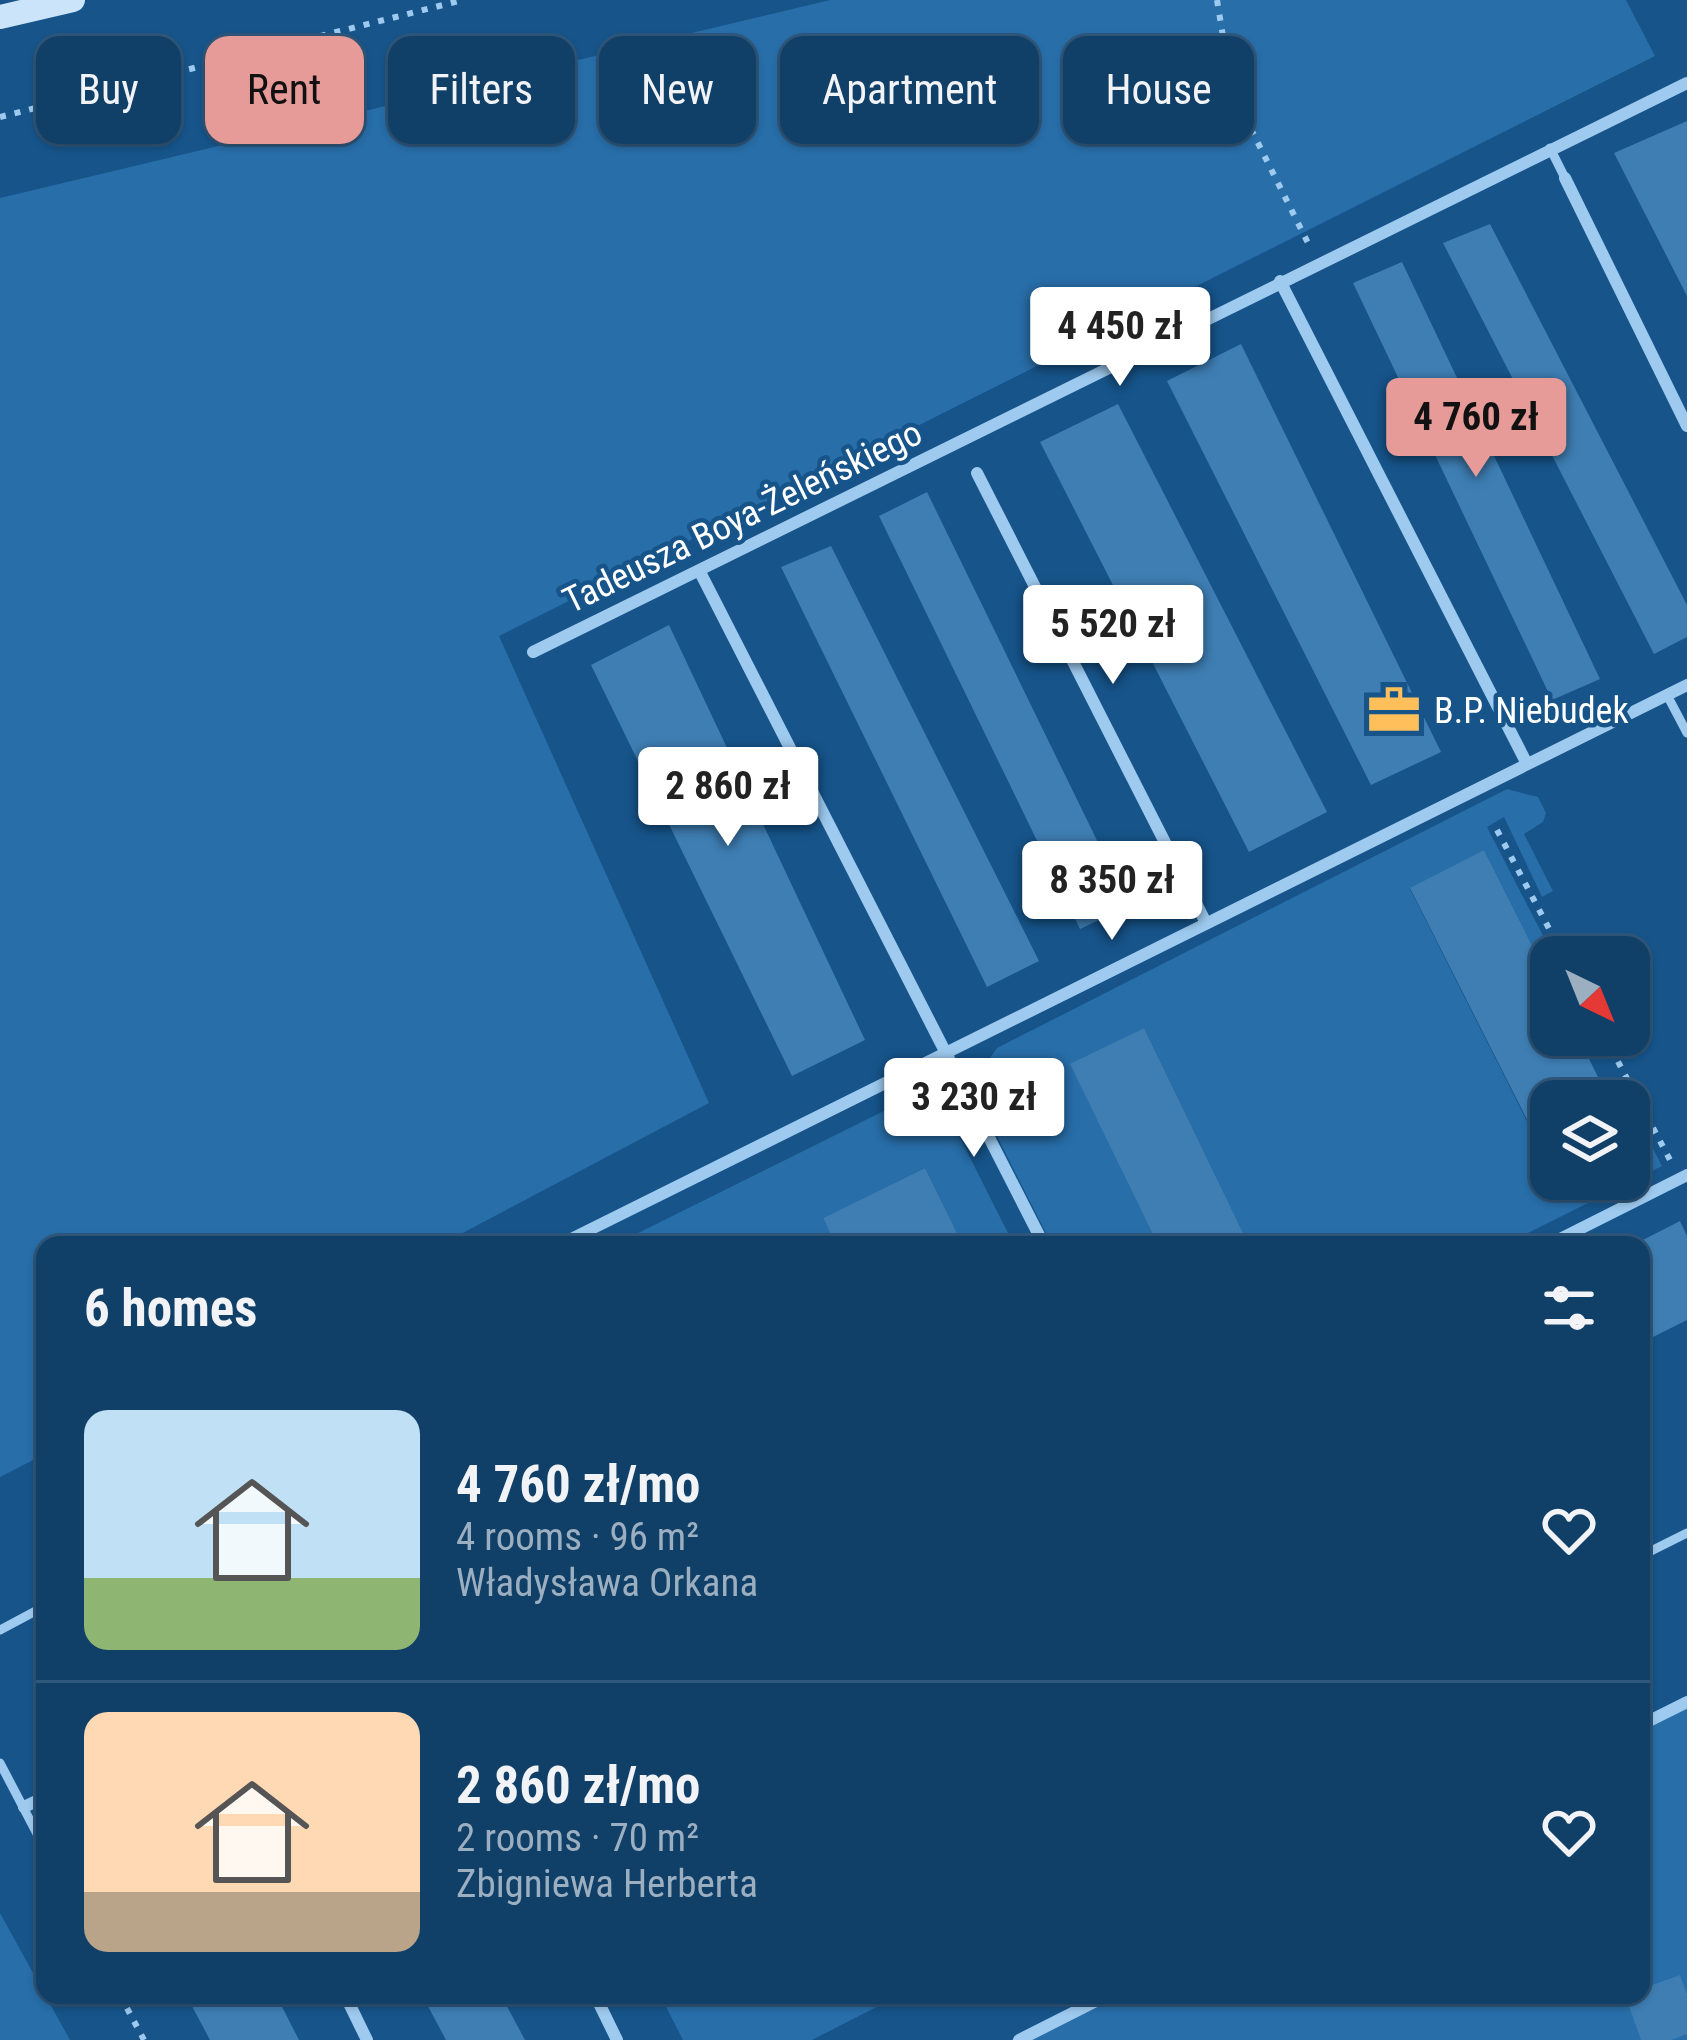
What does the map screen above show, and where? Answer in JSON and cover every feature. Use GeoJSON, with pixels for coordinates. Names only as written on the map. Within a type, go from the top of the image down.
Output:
{"type":"FeatureCollection","features":[{"type":"Feature","properties":{"kind":"main road"},"geometry":{"type":"LineString","coordinates":[[0,16],[73,0]]}},
{"type":"Feature","properties":{"kind":"street","name":"Tadeusza Boya-Żeleńskiego"},"geometry":{"type":"LineString","coordinates":[[533,652],[1687,83]]}},
{"type":"Feature","properties":{"kind":"street"},"geometry":{"type":"LineString","coordinates":[[1565,178],[1687,426]]}},
{"type":"Feature","properties":{"kind":"street"},"geometry":{"type":"LineString","coordinates":[[1280,281],[1527,764]]}},
{"type":"Feature","properties":{"kind":"street"},"geometry":{"type":"LineString","coordinates":[[977,473],[1206,923]]}},
{"type":"Feature","properties":{"kind":"street"},"geometry":{"type":"LineString","coordinates":[[700,572],[1039,1236]]}},
{"type":"Feature","properties":{"kind":"street"},"geometry":{"type":"LineString","coordinates":[[578,1236],[1687,685]]}},
{"type":"Feature","properties":{"kind":"street"},"geometry":{"type":"LineString","coordinates":[[1566,1236],[1683,1177]]}},
{"type":"Feature","properties":{"kind":"street"},"geometry":{"type":"LineString","coordinates":[[1650,1720],[1687,1702]]}},
{"type":"Feature","properties":{"kind":"street"},"geometry":{"type":"LineString","coordinates":[[24,1808],[36,1802]]}},
{"type":"Feature","properties":{"kind":"street"},"geometry":{"type":"LineString","coordinates":[[349,2004],[367,2040]]}},
{"type":"Feature","properties":{"kind":"street"},"geometry":{"type":"LineString","coordinates":[[599,2004],[617,2040]]}},
{"type":"Feature","properties":{"kind":"street"},"geometry":{"type":"LineString","coordinates":[[1019,2040],[1090,2004]]}},
{"type":"Feature","properties":{"kind":"lane"},"geometry":{"type":"LineString","coordinates":[[1550,148],[1565,178]]}},
{"type":"Feature","properties":{"kind":"lane"},"geometry":{"type":"LineString","coordinates":[[1667,694],[1687,733]]}},
{"type":"Feature","properties":{"kind":"lane"},"geometry":{"type":"LineString","coordinates":[[1650,1552],[1687,1533]]}},
{"type":"Feature","properties":{"kind":"lane"},"geometry":{"type":"LineString","coordinates":[[0,1630],[36,1611]]}},
{"type":"Feature","properties":{"kind":"lane"},"geometry":{"type":"LineString","coordinates":[[0,1763],[36,1831]]}},
{"type":"Feature","properties":{"kind":"path"},"geometry":{"type":"LineString","coordinates":[[0,117],[463,0]]}},
{"type":"Feature","properties":{"kind":"path"},"geometry":{"type":"LineString","coordinates":[[1217,0],[1232,91],[1318,263]]}},
{"type":"Feature","properties":{"kind":"path"},"geometry":{"type":"LineString","coordinates":[[1497,830],[1553,936]]}},
{"type":"Feature","properties":{"kind":"path"},"geometry":{"type":"LineString","coordinates":[[1616,1056],[1683,1177]]}},
{"type":"Feature","properties":{"kind":"path"},"geometry":{"type":"LineString","coordinates":[[125,2004],[144,2040]]}},
{"type":"Feature","properties":{"kind":"shaded area"},"geometry":{"type":"Polygon","coordinates":[[[830,0],[1626,0],[1655,56],[499,636],[709,1103],[457,1236],[36,1236],[36,1459],[0,1477],[0,198],[226,144],[364,144],[364,111],[388,105],[388,144],[575,144],[575,61],[599,55],[599,144],[756,144],[756,36],[679,36],[830,0]]]}},
{"type":"Feature","properties":{"kind":"shaded area"},"geometry":{"type":"Polygon","coordinates":[[[1507,789],[1538,797],[1546,813],[1543,822],[1524,834],[1553,891],[1542,897],[1504,817],[1487,827],[1543,936],[1530,936],[1530,941],[1484,850],[1410,889],[1530,1127],[1530,1200],[1594,1200],[1522,1236],[1245,1236],[1144,1028],[1071,1065],[1154,1236],[1047,1236],[971,1085],[997,1048],[1507,789]]]}},
{"type":"Feature","properties":{"kind":"shaded area"},"geometry":{"type":"Polygon","coordinates":[[[934,1086],[1009,1236],[959,1236],[925,1168],[823,1218],[832,1236],[632,1236],[934,1086]]]}},
{"type":"Feature","properties":{"kind":"shaded area"},"geometry":{"type":"Polygon","coordinates":[[[1650,1143],[1662,1166],[1650,1172],[1650,1143]]]}},
{"type":"Feature","properties":{"kind":"shaded area"},"geometry":{"type":"Polygon","coordinates":[[[1687,1702],[1687,2040],[1011,2040],[1085,2004],[1650,2004],[1650,1720],[1687,1702]]]}},
{"type":"Feature","properties":{"kind":"shaded area"},"geometry":{"type":"Polygon","coordinates":[[[0,1913],[36,1978],[36,2004],[50,2004],[70,2040],[0,2040],[0,1913]]]}},
{"type":"Feature","properties":{"kind":"shaded area"},"geometry":{"type":"Polygon","coordinates":[[[665,2004],[882,2004],[812,2040],[683,2040],[665,2004]]]}},
{"type":"Feature","properties":{"kind":"building"},"geometry":{"type":"Polygon","coordinates":[[[1687,121],[1687,296],[1614,153],[1687,121]]]}},
{"type":"Feature","properties":{"kind":"building"},"geometry":{"type":"Polygon","coordinates":[[[1490,224],[1687,605],[1687,637],[1654,654],[1443,243],[1490,224]]]}},
{"type":"Feature","properties":{"kind":"building"},"geometry":{"type":"Polygon","coordinates":[[[1402,262],[1600,679],[1552,700],[1353,283],[1402,262]]]}},
{"type":"Feature","properties":{"kind":"building"},"geometry":{"type":"Polygon","coordinates":[[[1241,344],[1441,752],[1371,785],[1167,381],[1241,344]]]}},
{"type":"Feature","properties":{"kind":"building"},"geometry":{"type":"Polygon","coordinates":[[[1118,404],[1327,812],[1249,852],[1040,442],[1118,404]]]}},
{"type":"Feature","properties":{"kind":"building"},"geometry":{"type":"Polygon","coordinates":[[[927,492],[1129,906],[1080,929],[879,516],[927,492]]]}},
{"type":"Feature","properties":{"kind":"building"},"geometry":{"type":"Polygon","coordinates":[[[831,546],[1039,961],[987,987],[781,567],[831,546]]]}},
{"type":"Feature","properties":{"kind":"building"},"geometry":{"type":"Polygon","coordinates":[[[669,625],[865,1040],[792,1076],[591,665],[669,625]]]}},
{"type":"Feature","properties":{"kind":"building"},"geometry":{"type":"Polygon","coordinates":[[[1484,850],[1530,941],[1530,1056],[1588,1056],[1600,1080],[1530,1080],[1530,1125],[1410,888],[1484,850]]]}},
{"type":"Feature","properties":{"kind":"building"},"geometry":{"type":"Polygon","coordinates":[[[1144,1028],[1245,1236],[1154,1236],[1070,1064],[1144,1028]]]}},
{"type":"Feature","properties":{"kind":"building"},"geometry":{"type":"Polygon","coordinates":[[[925,1168],[959,1236],[832,1236],[823,1218],[925,1168]]]}},
{"type":"Feature","properties":{"kind":"building"},"geometry":{"type":"Polygon","coordinates":[[[1680,1221],[1687,1236],[1687,1320],[1650,1338],[1650,1236],[1680,1221]]]}},
{"type":"Feature","properties":{"kind":"building"},"geometry":{"type":"Polygon","coordinates":[[[1680,1975],[1687,1994],[1687,2034],[1671,2040],[1641,2040],[1628,2004],[1650,2004],[1650,1986],[1680,1975]]]}},
{"type":"Feature","properties":{"kind":"building"},"geometry":{"type":"Polygon","coordinates":[[[191,2004],[281,2004],[299,2040],[210,2040],[191,2004]]]}},
{"type":"Feature","properties":{"kind":"building"},"geometry":{"type":"Polygon","coordinates":[[[427,2004],[506,2004],[525,2040],[446,2040],[427,2004]]]}},
{"type":"Feature","properties":{"kind":"place","name":"B.P. Niebudek"},"geometry":{"type":"Point","coordinates":[1394,710]}}]}
